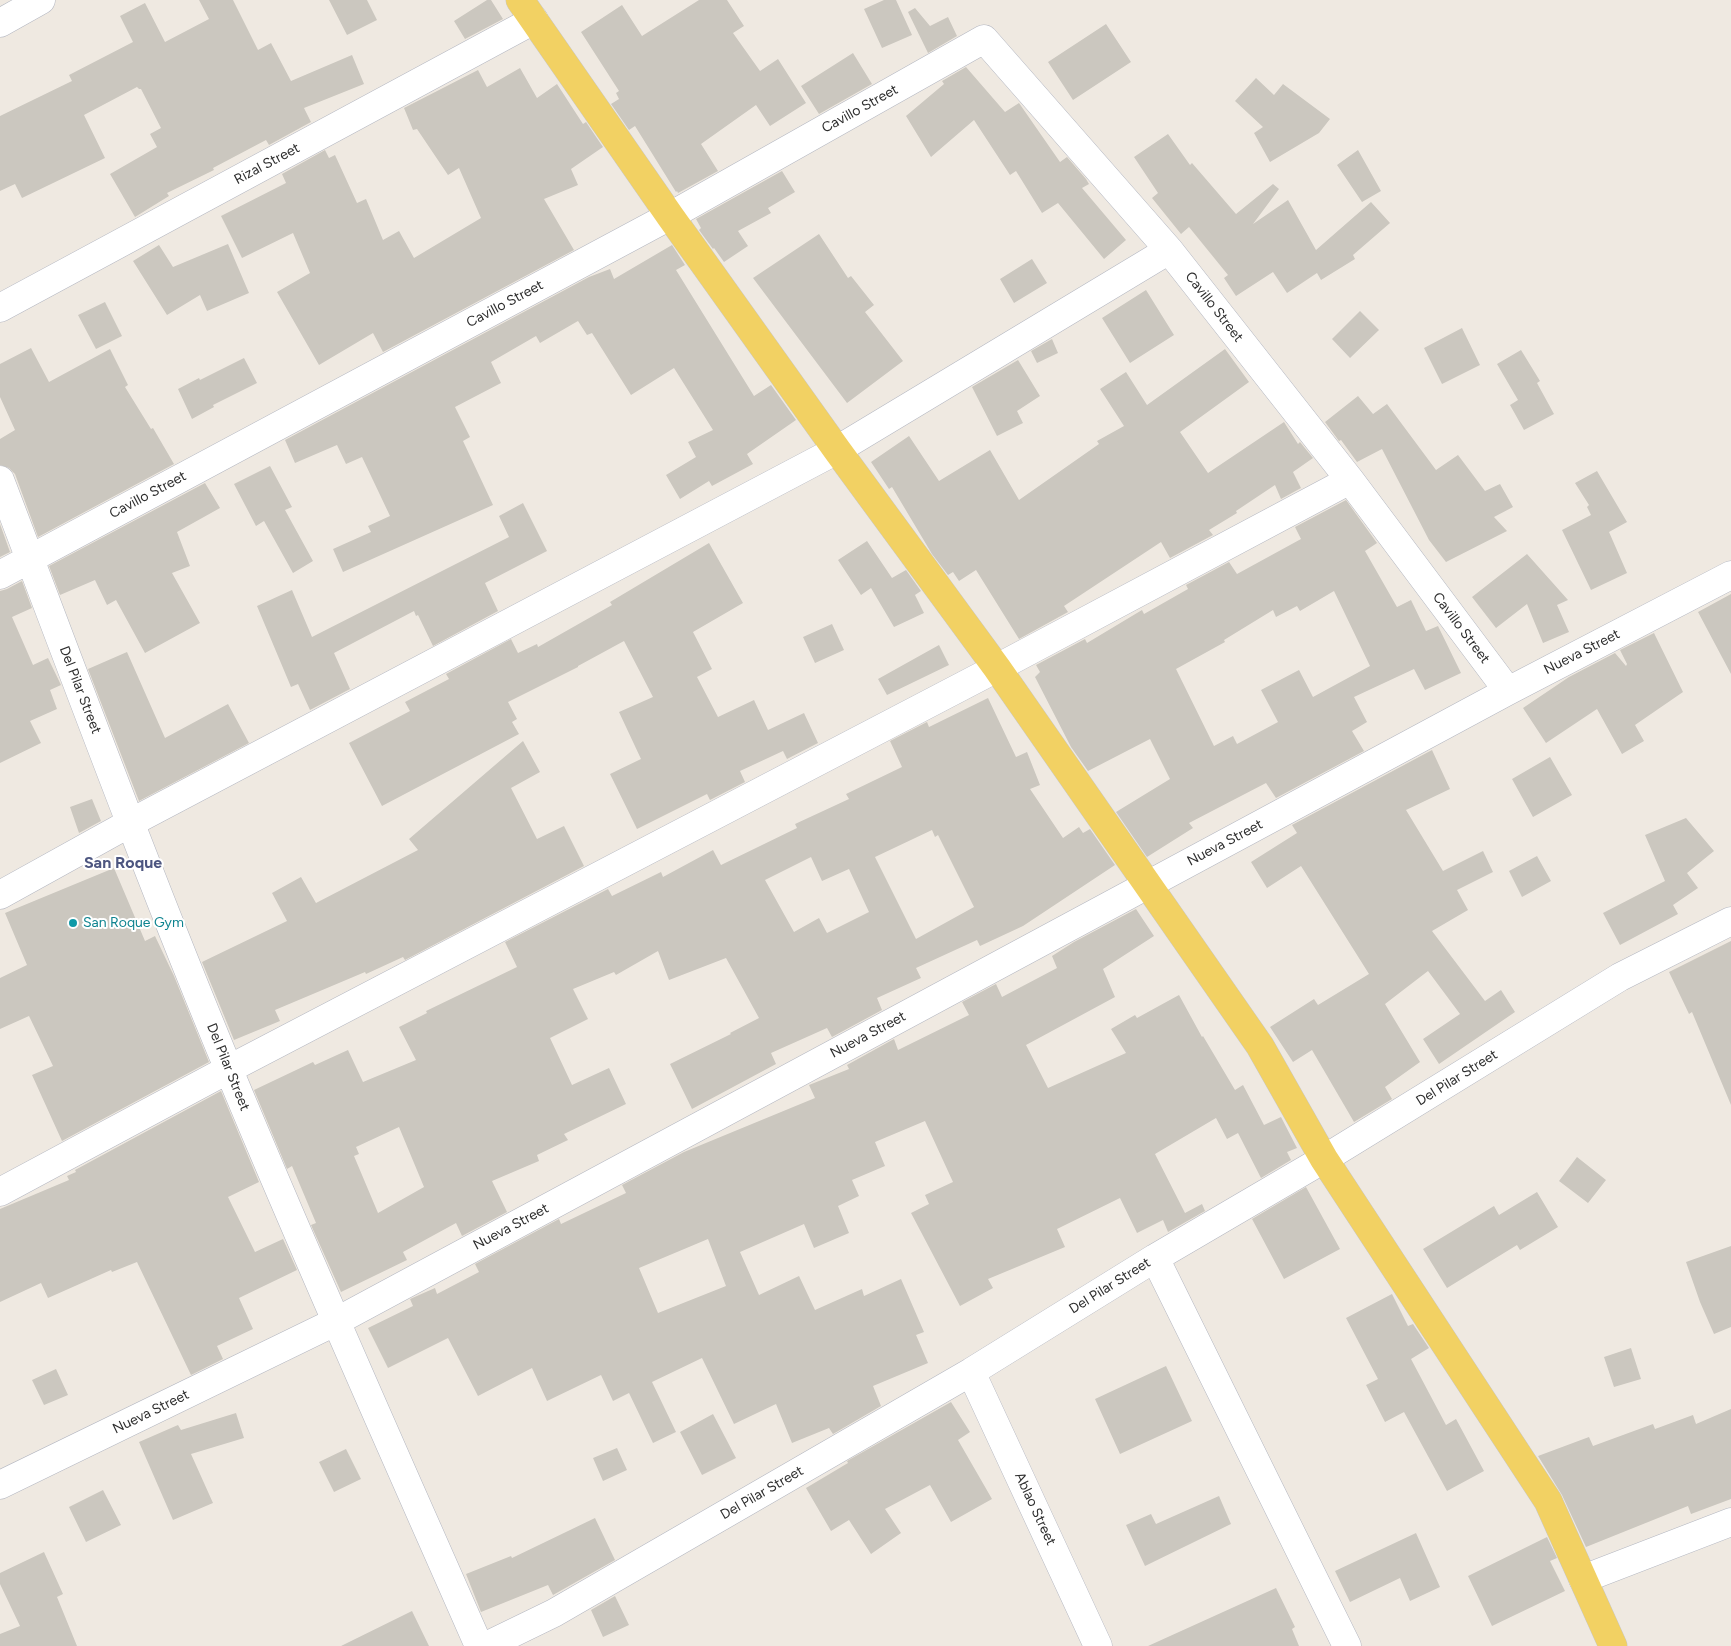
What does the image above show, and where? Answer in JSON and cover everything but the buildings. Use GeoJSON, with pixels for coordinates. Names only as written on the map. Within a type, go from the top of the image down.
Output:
{"type":"FeatureCollection","features":[{"type":"Feature","properties":{"kind":"main road"},"geometry":{"type":"LineString","coordinates":[[527,10],[670,216],[837,450],[997,668],[1260,1046],[1324,1159],[1548,1501],[1614,1646]]}},
{"type":"Feature","properties":{"kind":"street"},"geometry":{"type":"LineString","coordinates":[[0,23],[41,0]]}},
{"type":"Feature","properties":{"kind":"street","name":"Rizal Street"},"geometry":{"type":"LineString","coordinates":[[0,308],[527,10]]}},
{"type":"Feature","properties":{"kind":"street","name":"Cavillo Street"},"geometry":{"type":"LineString","coordinates":[[0,575],[670,216],[984,39],[1169,250],[1350,480],[1508,691]]}},
{"type":"Feature","properties":{"kind":"street"},"geometry":{"type":"LineString","coordinates":[[0,895],[130,823],[837,450],[1169,250]]}},
{"type":"Feature","properties":{"kind":"street","name":"Del Pilar Street"},"geometry":{"type":"LineString","coordinates":[[0,480],[130,823],[229,1070],[336,1321],[479,1646]]}},
{"type":"Feature","properties":{"kind":"street"},"geometry":{"type":"LineString","coordinates":[[0,1192],[997,668],[1350,480]]}},
{"type":"Feature","properties":{"kind":"street","name":"Nueva Street"},"geometry":{"type":"LineString","coordinates":[[0,1485],[336,1321],[1508,691],[1731,575]]}},
{"type":"Feature","properties":{"kind":"street","name":"Del Pilar Street"},"geometry":{"type":"LineString","coordinates":[[486,1646],[554,1613],[971,1372],[1155,1258],[1324,1159],[1620,977],[1731,921]]}},
{"type":"Feature","properties":{"kind":"street"},"geometry":{"type":"LineString","coordinates":[[1155,1258],[1347,1646]]}},
{"type":"Feature","properties":{"kind":"street","name":"Ablao Street"},"geometry":{"type":"LineString","coordinates":[[971,1372],[1098,1646]]}},
{"type":"Feature","properties":{"kind":"street"},"geometry":{"type":"LineString","coordinates":[[1583,1579],[1731,1522]]}},
{"type":"Feature","properties":{"kind":"place","name":"San Roque Gym"},"geometry":{"type":"Point","coordinates":[73,923]}},
{"type":"Feature","properties":{"kind":"district","name":"San Roque"},"geometry":{"type":"Point","coordinates":[123,863]}}]}
